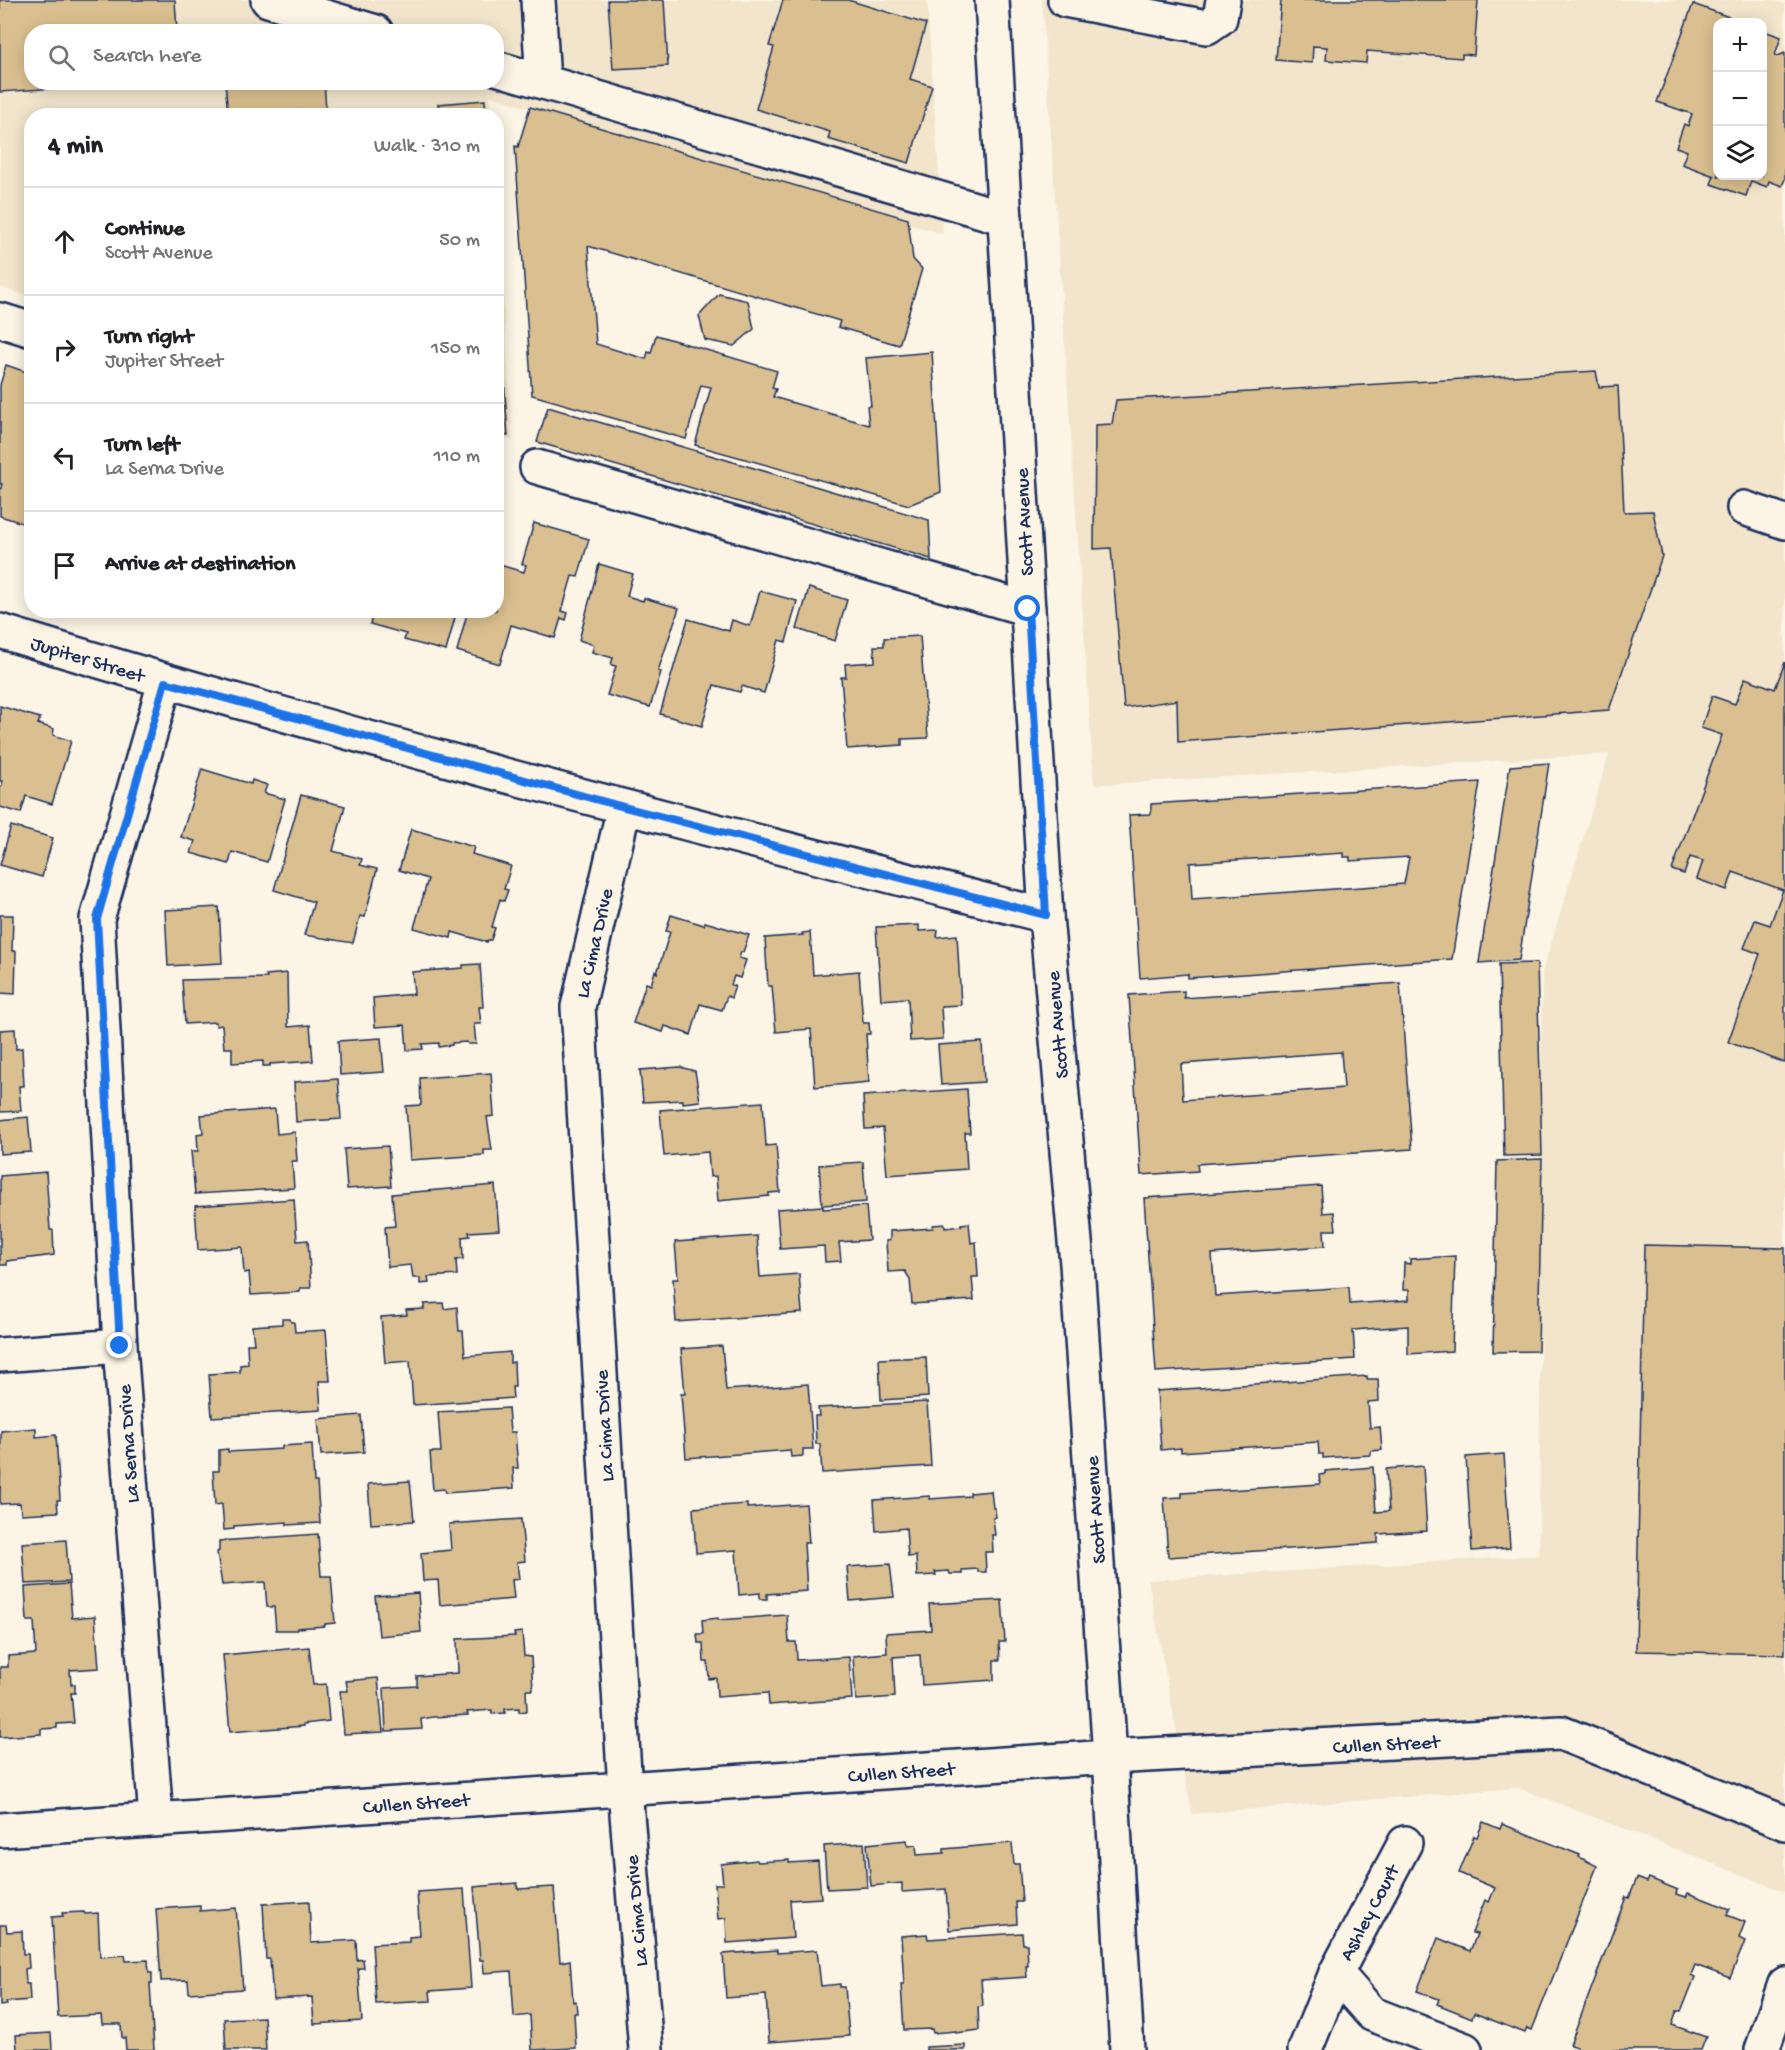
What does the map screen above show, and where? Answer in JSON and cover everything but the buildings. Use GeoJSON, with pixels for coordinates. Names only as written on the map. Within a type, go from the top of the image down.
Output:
{"type":"FeatureCollection","features":[{"type":"Feature","properties":{"kind":"street"},"geometry":{"type":"LineString","coordinates":[[268,0],[325,8],[359,24]]}},
{"type":"Feature","properties":{"kind":"street"},"geometry":{"type":"LineString","coordinates":[[538,0],[543,82]]}},
{"type":"Feature","properties":{"kind":"street","name":"Scott Avenue"},"geometry":{"type":"LineString","coordinates":[[992,0],[1046,915],[1078,1276],[1127,2050]]}},
{"type":"Feature","properties":{"kind":"street"},"geometry":{"type":"LineString","coordinates":[[1065,0],[1207,27],[1220,18],[1223,0]]}},
{"type":"Feature","properties":{"kind":"street"},"geometry":{"type":"LineString","coordinates":[[504,70],[1005,218]]}},
{"type":"Feature","properties":{"kind":"street"},"geometry":{"type":"LineString","coordinates":[[0,320],[24,328]]}},
{"type":"Feature","properties":{"kind":"street"},"geometry":{"type":"LineString","coordinates":[[537,467],[1028,609]]}},
{"type":"Feature","properties":{"kind":"street"},"geometry":{"type":"LineString","coordinates":[[1744,508],[1785,522]]}},
{"type":"Feature","properties":{"kind":"street","name":"Jupiter Street"},"geometry":{"type":"LineString","coordinates":[[0,631],[165,682],[624,807],[1046,915]]}},
{"type":"Feature","properties":{"kind":"street","name":"La Serna Drive"},"geometry":{"type":"LineString","coordinates":[[156,1820],[120,1346],[97,919],[165,682]]}},
{"type":"Feature","properties":{"kind":"street","name":"La Cima Drive"},"geometry":{"type":"LineString","coordinates":[[624,807],[578,1007],[625,1789],[646,2050]]}},
{"type":"Feature","properties":{"kind":"street"},"geometry":{"type":"LineString","coordinates":[[0,1355],[120,1346]]}},
{"type":"Feature","properties":{"kind":"street","name":"Cullen Street"},"geometry":{"type":"LineString","coordinates":[[0,1830],[1110,1757],[1561,1733],[1785,1823]]}},
{"type":"Feature","properties":{"kind":"street","name":"Ashley Court"},"geometry":{"type":"LineString","coordinates":[[1405,1843],[1336,1973],[1372,2014],[1465,2050]]}},
{"type":"Feature","properties":{"kind":"street"},"geometry":{"type":"LineString","coordinates":[[1305,2050],[1336,1973]]}},
{"type":"Feature","properties":{"kind":"street"},"geometry":{"type":"LineString","coordinates":[[1762,2050],[1785,1984]]}},
{"type":"Feature","properties":{"kind":"shaded area"},"geometry":{"type":"Polygon","coordinates":[[[0,0],[927,0],[943,234],[490,96],[490,108],[24,108],[24,295],[0,287],[0,0]]]}},
{"type":"Feature","properties":{"kind":"shaded area"},"geometry":{"type":"Polygon","coordinates":[[[1042,0],[1772,0],[1785,4],[1785,1892],[1519,1788],[1192,1814],[1148,1580],[1539,1555],[1542,973],[1609,754],[1094,785],[1042,0]]]}},
{"type":"Feature","properties":{"kind":"shaded area"},"geometry":{"type":"Polygon","coordinates":[[[504,308],[513,441],[504,438],[504,308]]]}},
{"type":"Feature","properties":{"kind":"route"},"geometry":{"type":"LineString","coordinates":[[120,1346],[97,919],[165,682],[624,807],[1046,915],[1028,609]]}}]}
